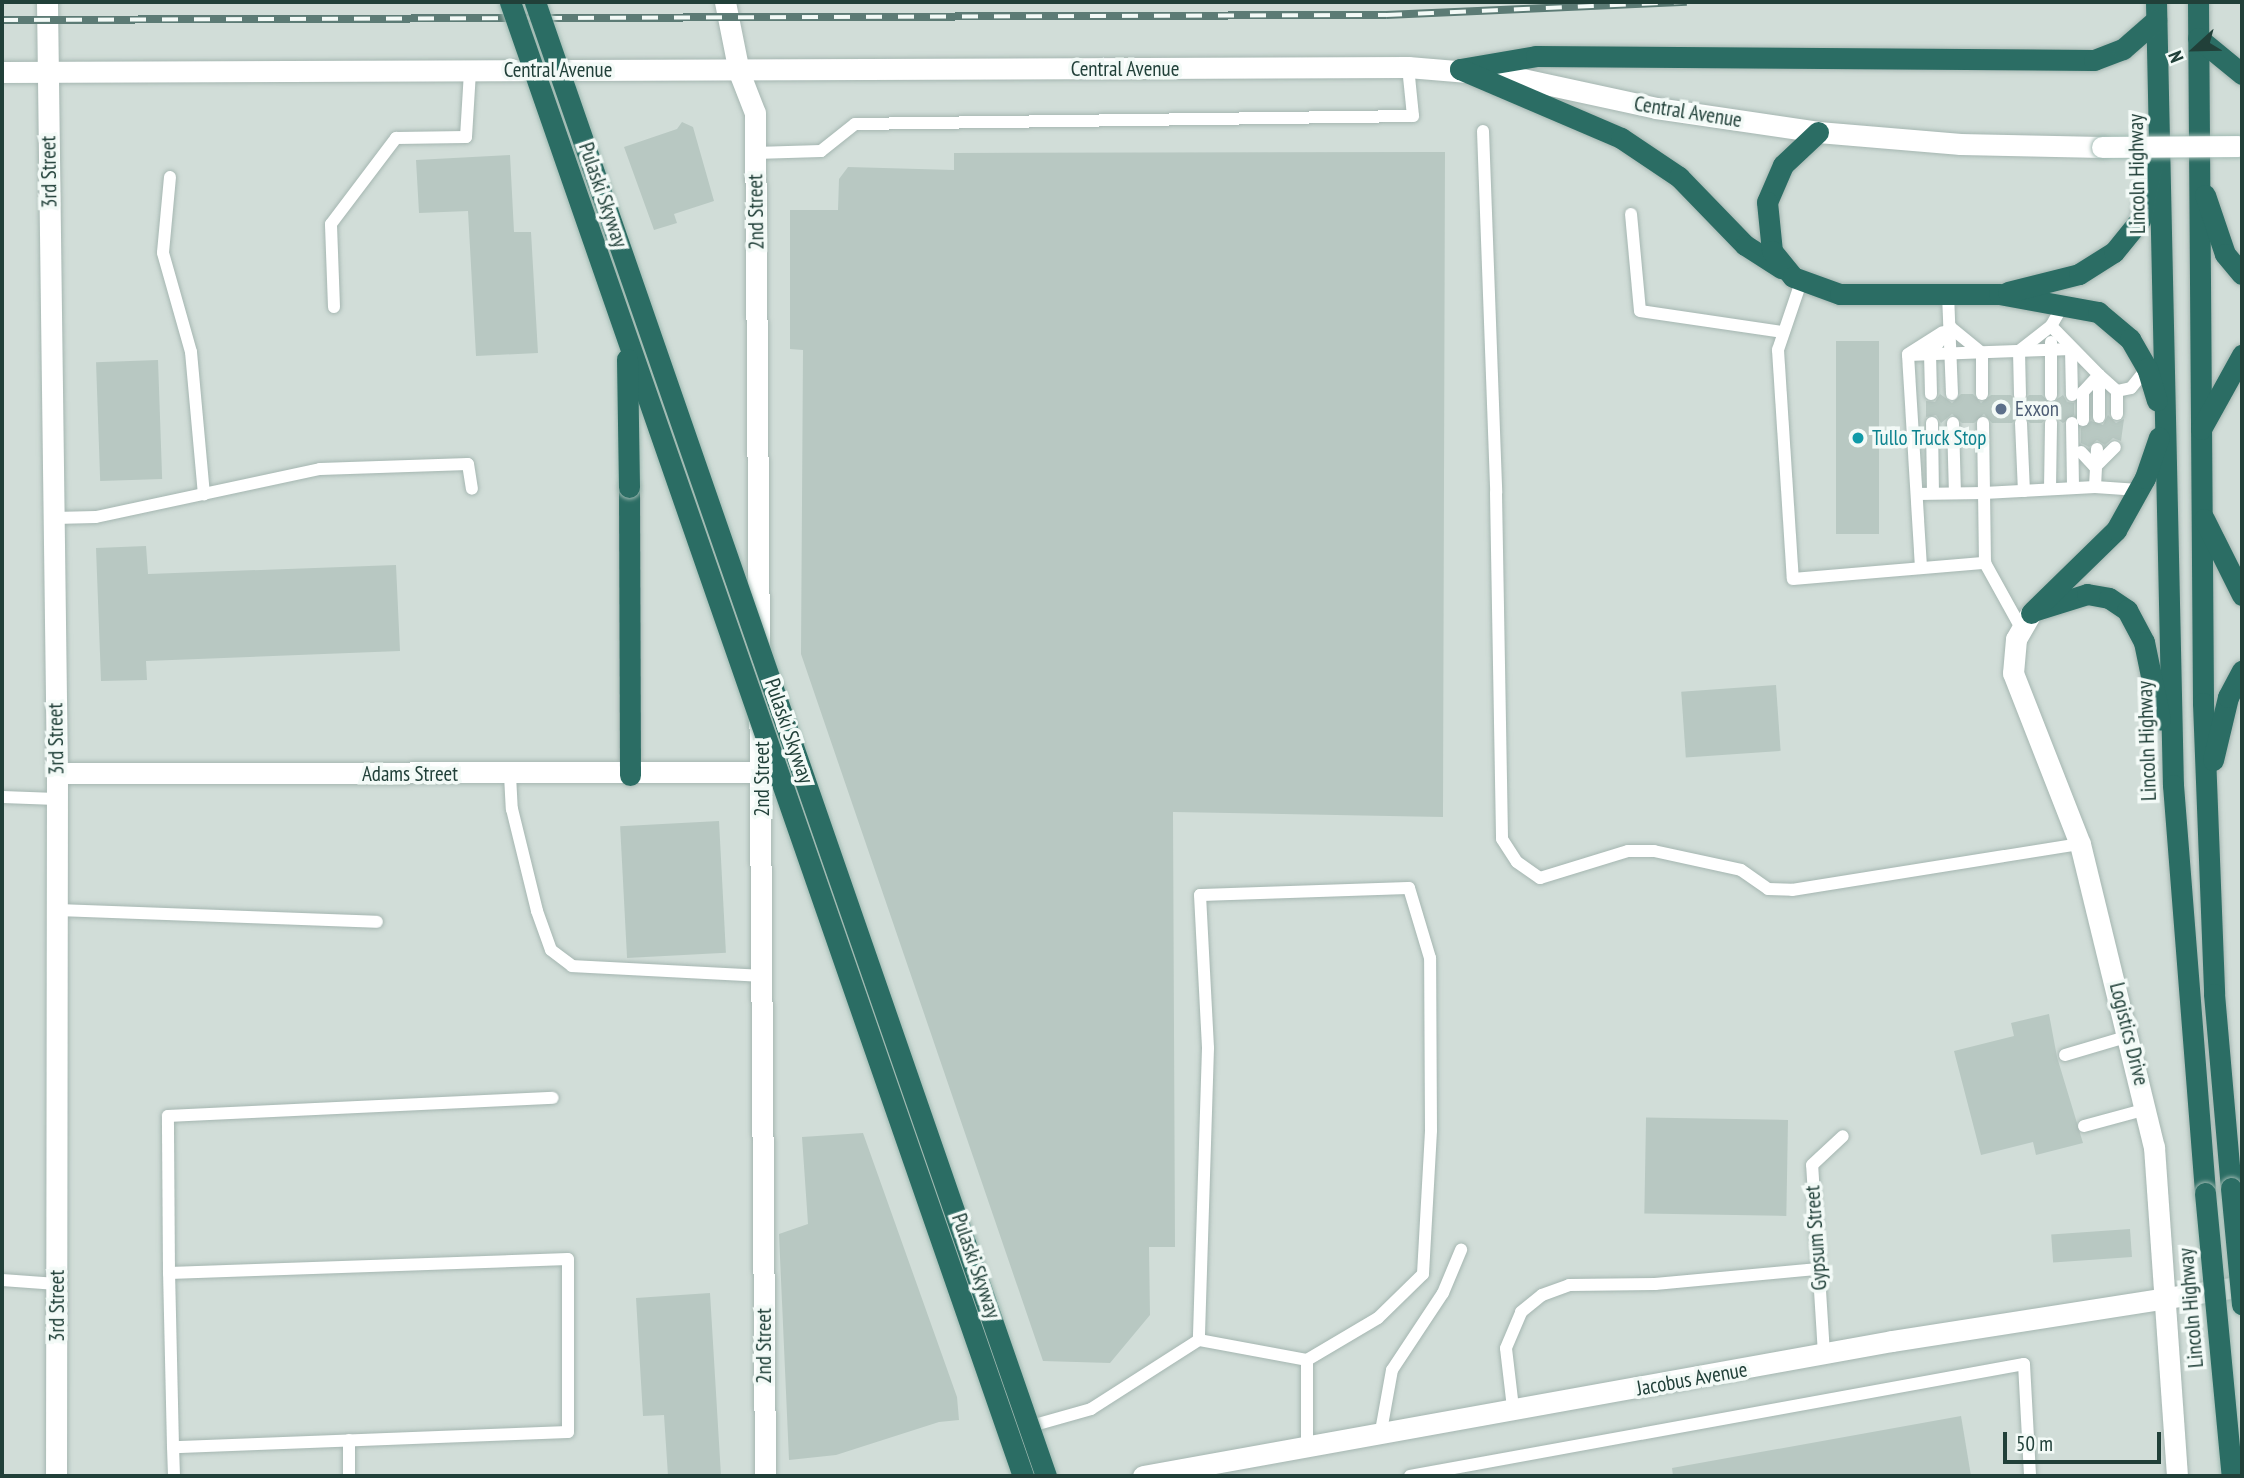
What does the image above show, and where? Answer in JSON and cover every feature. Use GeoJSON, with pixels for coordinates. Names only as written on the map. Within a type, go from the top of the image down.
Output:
{"type":"FeatureCollection","features":[{"type":"Feature","properties":{"kind":"highway","name":"Pulaski Skyway"},"geometry":{"type":"LineString","coordinates":[[510,2],[1023,1476]]}},
{"type":"Feature","properties":{"kind":"highway"},"geometry":{"type":"LineString","coordinates":[[523,2],[619,294],[629,390],[630,775]]}},
{"type":"Feature","properties":{"kind":"highway","name":"Pulaski Skyway"},"geometry":{"type":"LineString","coordinates":[[535,2],[1046,1476]]}},
{"type":"Feature","properties":{"kind":"highway"},"geometry":{"type":"LineString","coordinates":[[2198,2],[2199,434],[2206,793],[2214,994],[2242,1304]]}},
{"type":"Feature","properties":{"kind":"highway"},"geometry":{"type":"LineString","coordinates":[[1460,69],[1536,56],[2094,60],[2123,49],[2156,11]]}},
{"type":"Feature","properties":{"kind":"highway","name":"Lincoln Highway"},"geometry":{"type":"LineString","coordinates":[[2156,11],[2162,114],[2164,424],[2173,785],[2205,1193],[2232,1476]]}},
{"type":"Feature","properties":{"kind":"highway"},"geometry":{"type":"LineString","coordinates":[[2199,38],[2242,74]]}},
{"type":"Feature","properties":{"kind":"highway"},"geometry":{"type":"LineString","coordinates":[[1460,69],[1621,138],[1679,177],[1745,245],[1792,276],[1840,294],[1999,294],[2063,305],[2111,319],[2130,339],[2147,368],[2164,424],[2139,489],[2104,544],[2057,583],[2026,621]]}},
{"type":"Feature","properties":{"kind":"highway"},"geometry":{"type":"LineString","coordinates":[[1999,294],[2079,274],[2125,241],[2143,209],[2162,114]]}},
{"type":"Feature","properties":{"kind":"highway"},"geometry":{"type":"LineString","coordinates":[[1792,276],[1768,239],[1770,190],[1790,156],[1818,132]]}},
{"type":"Feature","properties":{"kind":"highway"},"geometry":{"type":"LineString","coordinates":[[2198,175],[2221,246],[2242,274]]}},
{"type":"Feature","properties":{"kind":"highway"},"geometry":{"type":"LineString","coordinates":[[2199,434],[2242,355]]}},
{"type":"Feature","properties":{"kind":"highway"},"geometry":{"type":"LineString","coordinates":[[2200,510],[2242,595]]}},
{"type":"Feature","properties":{"kind":"highway"},"geometry":{"type":"LineString","coordinates":[[2026,621],[2087,594],[2109,598],[2127,610],[2144,642],[2173,785]]}},
{"type":"Feature","properties":{"kind":"highway"},"geometry":{"type":"LineString","coordinates":[[2206,793],[2225,706],[2242,671]]}},
{"type":"Feature","properties":{"kind":"street","name":"3rd Street"},"geometry":{"type":"LineString","coordinates":[[47,2],[57,774],[56,1476]]}},
{"type":"Feature","properties":{"kind":"street","name":"2nd Street"},"geometry":{"type":"LineString","coordinates":[[725,2],[739,72],[755,113],[762,772],[765,1476]]}},
{"type":"Feature","properties":{"kind":"street","name":"Central Avenue"},"geometry":{"type":"LineString","coordinates":[[2,72],[739,72],[1408,67],[1460,69],[1656,108],[1818,132],[1960,144],[2240,146]]}},
{"type":"Feature","properties":{"kind":"street","name":"Logistics Drive"},"geometry":{"type":"LineString","coordinates":[[2026,621],[2012,661],[2016,684],[2080,844],[2147,1109],[2156,1167],[2176,1476]]}},
{"type":"Feature","properties":{"kind":"street","name":"Adams Street"},"geometry":{"type":"LineString","coordinates":[[57,774],[630,775],[762,772]]}},
{"type":"Feature","properties":{"kind":"street","name":"Jacobus Avenue"},"geometry":{"type":"LineString","coordinates":[[1150,1476],[1307,1444],[1513,1408],[2242,1286]]}},
{"type":"Feature","properties":{"kind":"lane"},"geometry":{"type":"LineString","coordinates":[[755,153],[821,151],[855,124],[1413,116],[1408,67]]}},
{"type":"Feature","properties":{"kind":"lane"},"geometry":{"type":"LineString","coordinates":[[334,307],[331,223],[396,138],[466,137],[470,71]]}},
{"type":"Feature","properties":{"kind":"lane"},"geometry":{"type":"LineString","coordinates":[[1483,131],[1496,494],[1502,839],[1517,862],[1540,878],[1628,851],[1654,851],[1741,870],[1768,889],[1791,890],[2080,844]]}},
{"type":"Feature","properties":{"kind":"lane"},"geometry":{"type":"LineString","coordinates":[[170,177],[163,253],[191,352],[204,494]]}},
{"type":"Feature","properties":{"kind":"lane"},"geometry":{"type":"LineString","coordinates":[[1631,214],[1640,311],[1783,332]]}},
{"type":"Feature","properties":{"kind":"lane"},"geometry":{"type":"LineString","coordinates":[[1792,276],[1778,350],[1793,579],[1921,566],[1985,563]]}},
{"type":"Feature","properties":{"kind":"lane"},"geometry":{"type":"LineString","coordinates":[[1948,294],[1952,394]]}},
{"type":"Feature","properties":{"kind":"lane"},"geometry":{"type":"LineString","coordinates":[[2019,351],[2051,326],[2063,305]]}},
{"type":"Feature","properties":{"kind":"lane"},"geometry":{"type":"LineString","coordinates":[[2051,326],[2071,349],[2117,391],[2118,414]]}},
{"type":"Feature","properties":{"kind":"lane"},"geometry":{"type":"LineString","coordinates":[[2051,326],[2051,395]]}},
{"type":"Feature","properties":{"kind":"lane"},"geometry":{"type":"LineString","coordinates":[[1950,327],[1982,352]]}},
{"type":"Feature","properties":{"kind":"lane"},"geometry":{"type":"LineString","coordinates":[[1931,394],[1930,354],[1950,327]]}},
{"type":"Feature","properties":{"kind":"lane"},"geometry":{"type":"LineString","coordinates":[[1908,355],[1950,327]]}},
{"type":"Feature","properties":{"kind":"lane"},"geometry":{"type":"LineString","coordinates":[[1908,355],[2071,349]]}},
{"type":"Feature","properties":{"kind":"lane"},"geometry":{"type":"LineString","coordinates":[[2071,349],[2072,395]]}},
{"type":"Feature","properties":{"kind":"lane"},"geometry":{"type":"LineString","coordinates":[[2019,351],[2020,395]]}},
{"type":"Feature","properties":{"kind":"lane"},"geometry":{"type":"LineString","coordinates":[[1982,352],[1982,394]]}},
{"type":"Feature","properties":{"kind":"lane"},"geometry":{"type":"LineString","coordinates":[[1908,355],[1921,566]]}},
{"type":"Feature","properties":{"kind":"lane"},"geometry":{"type":"LineString","coordinates":[[2117,391],[2131,388],[2147,368]]}},
{"type":"Feature","properties":{"kind":"lane"},"geometry":{"type":"LineString","coordinates":[[2099,375],[2099,417]]}},
{"type":"Feature","properties":{"kind":"lane"},"geometry":{"type":"LineString","coordinates":[[2073,488],[2083,392],[2099,375]]}},
{"type":"Feature","properties":{"kind":"lane"},"geometry":{"type":"LineString","coordinates":[[1931,423],[1933,493]]}},
{"type":"Feature","properties":{"kind":"lane"},"geometry":{"type":"LineString","coordinates":[[1953,423],[1955,493]]}},
{"type":"Feature","properties":{"kind":"lane"},"geometry":{"type":"LineString","coordinates":[[1983,423],[1985,563],[2026,621]]}},
{"type":"Feature","properties":{"kind":"lane"},"geometry":{"type":"LineString","coordinates":[[2021,423],[2024,491]]}},
{"type":"Feature","properties":{"kind":"lane"},"geometry":{"type":"LineString","coordinates":[[2050,489],[2051,423]]}},
{"type":"Feature","properties":{"kind":"lane"},"geometry":{"type":"LineString","coordinates":[[2095,467],[2115,447]]}},
{"type":"Feature","properties":{"kind":"lane"},"geometry":{"type":"LineString","coordinates":[[2095,487],[2097,449]]}},
{"type":"Feature","properties":{"kind":"lane"},"geometry":{"type":"LineString","coordinates":[[2081,452],[2095,467]]}},
{"type":"Feature","properties":{"kind":"lane"},"geometry":{"type":"LineString","coordinates":[[54,518],[96,517],[320,470],[468,464],[472,489]]}},
{"type":"Feature","properties":{"kind":"lane"},"geometry":{"type":"LineString","coordinates":[[1916,494],[2095,487],[2139,489]]}},
{"type":"Feature","properties":{"kind":"lane"},"geometry":{"type":"LineString","coordinates":[[510,775],[512,809],[537,911],[551,950],[572,965],[763,976]]}},
{"type":"Feature","properties":{"kind":"lane"},"geometry":{"type":"LineString","coordinates":[[2,797],[57,799]]}},
{"type":"Feature","properties":{"kind":"lane"},"geometry":{"type":"LineString","coordinates":[[1004,1435],[1091,1409],[1199,1340],[1307,1360],[1378,1318],[1423,1274],[1431,1130],[1430,958],[1409,888],[1200,895],[1208,1048],[1199,1340]]}},
{"type":"Feature","properties":{"kind":"lane"},"geometry":{"type":"LineString","coordinates":[[57,911],[377,922]]}},
{"type":"Feature","properties":{"kind":"lane"},"geometry":{"type":"LineString","coordinates":[[2065,1055],[2129,1036]]}},
{"type":"Feature","properties":{"kind":"lane"},"geometry":{"type":"LineString","coordinates":[[174,1476],[168,1116],[553,1098]]}},
{"type":"Feature","properties":{"kind":"lane"},"geometry":{"type":"LineString","coordinates":[[2084,1126],[2147,1109]]}},
{"type":"Feature","properties":{"kind":"lane","name":"Gypsum Street"},"geometry":{"type":"LineString","coordinates":[[1824,1354],[1812,1165],[1843,1136]]}},
{"type":"Feature","properties":{"kind":"lane"},"geometry":{"type":"LineString","coordinates":[[1381,1431],[1392,1370],[1443,1293],[1461,1250]]}},
{"type":"Feature","properties":{"kind":"lane"},"geometry":{"type":"LineString","coordinates":[[169,1273],[568,1259],[568,1432],[173,1447]]}},
{"type":"Feature","properties":{"kind":"lane"},"geometry":{"type":"LineString","coordinates":[[1513,1408],[1506,1348],[1521,1312],[1542,1295],[1569,1285],[1655,1284],[1818,1269]]}},
{"type":"Feature","properties":{"kind":"lane"},"geometry":{"type":"LineString","coordinates":[[2,1280],[57,1284]]}},
{"type":"Feature","properties":{"kind":"lane"},"geometry":{"type":"LineString","coordinates":[[1307,1360],[1307,1444]]}},
{"type":"Feature","properties":{"kind":"lane"},"geometry":{"type":"LineString","coordinates":[[1410,1476],[2024,1364],[2030,1476]]}},
{"type":"Feature","properties":{"kind":"lane"},"geometry":{"type":"LineString","coordinates":[[349,1440],[349,1476]]}},
{"type":"Feature","properties":{"kind":"shaded area"},"geometry":{"type":"Polygon","coordinates":[[[2,2],[2242,2],[2242,1476],[2,1476],[2,2]]]}},
{"type":"Feature","properties":{"kind":"building"},"geometry":{"type":"Polygon","coordinates":[[[682,122],[693,127],[714,201],[674,214],[677,223],[654,230],[624,147],[677,129],[682,122]]]}},
{"type":"Feature","properties":{"kind":"building"},"geometry":{"type":"Polygon","coordinates":[[[1445,152],[1443,817],[1173,812],[1175,1247],[1149,1247],[1150,1315],[1110,1363],[1043,1361],[801,654],[803,350],[790,349],[790,210],[838,210],[839,179],[848,167],[954,170],[954,153],[1445,152]]]}},
{"type":"Feature","properties":{"kind":"building"},"geometry":{"type":"Polygon","coordinates":[[[510,155],[514,232],[531,232],[538,353],[476,356],[468,211],[419,213],[416,160],[510,155]]]}},
{"type":"Feature","properties":{"kind":"building","name":"Tullo Truck Stop"},"geometry":{"type":"Polygon","coordinates":[[[1836,341],[1879,341],[1879,534],[1836,534],[1836,341]]]}},
{"type":"Feature","properties":{"kind":"building"},"geometry":{"type":"Polygon","coordinates":[[[158,360],[162,479],[100,481],[96,362],[158,360]]]}},
{"type":"Feature","properties":{"kind":"building","name":"Exxon"},"geometry":{"type":"Polygon","coordinates":[[[1940,394],[1952,403],[1961,394],[1973,394],[1981,403],[1991,395],[2011,395],[2020,404],[2029,395],[2042,395],[2050,404],[2063,395],[2067,402],[2074,403],[2074,415],[2063,423],[2050,414],[2042,423],[2030,423],[2021,414],[2012,423],[1992,423],[1984,414],[1974,423],[1962,423],[1952,414],[1941,423],[1936,415],[1926,417],[1926,401],[1935,402],[1940,394]]]}},
{"type":"Feature","properties":{"kind":"building"},"geometry":{"type":"Polygon","coordinates":[[[2108,415],[2116,423],[2124,419],[2121,441],[2113,438],[2105,445],[2097,440],[2089,447],[2081,443],[2081,428],[2091,421],[2103,425],[2108,415]]]}},
{"type":"Feature","properties":{"kind":"building"},"geometry":{"type":"Polygon","coordinates":[[[146,546],[148,574],[396,565],[400,651],[146,661],[147,680],[101,681],[96,548],[146,546]]]}},
{"type":"Feature","properties":{"kind":"building"},"geometry":{"type":"Polygon","coordinates":[[[1776,685],[1781,751],[1686,757],[1681,692],[1776,685]]]}},
{"type":"Feature","properties":{"kind":"building"},"geometry":{"type":"Polygon","coordinates":[[[719,821],[726,953],[627,958],[620,826],[719,821]]]}},
{"type":"Feature","properties":{"kind":"building"},"geometry":{"type":"Polygon","coordinates":[[[2049,1014],[2057,1057],[2083,1143],[2036,1155],[2033,1142],[1981,1155],[1954,1051],[2014,1036],[2011,1023],[2049,1014]]]}},
{"type":"Feature","properties":{"kind":"building"},"geometry":{"type":"Polygon","coordinates":[[[1646,1118],[1788,1120],[1786,1216],[1644,1214],[1646,1118]]]}},
{"type":"Feature","properties":{"kind":"building"},"geometry":{"type":"Polygon","coordinates":[[[863,1133],[957,1397],[959,1420],[939,1422],[836,1455],[789,1460],[779,1234],[808,1224],[802,1137],[863,1133]]]}},
{"type":"Feature","properties":{"kind":"building"},"geometry":{"type":"Polygon","coordinates":[[[2130,1229],[2132,1257],[2053,1262],[2051,1235],[2130,1229]]]}},
{"type":"Feature","properties":{"kind":"building"},"geometry":{"type":"Polygon","coordinates":[[[710,1293],[721,1476],[668,1476],[664,1415],[643,1416],[636,1298],[710,1293]]]}},
{"type":"Feature","properties":{"kind":"building"},"geometry":{"type":"Polygon","coordinates":[[[1961,1416],[1971,1476],[1673,1476],[1672,1468],[1961,1416]]]}},
{"type":"Feature","properties":{"kind":"railway"},"geometry":{"type":"LineString","coordinates":[[2,20],[1386,15],[1687,2]]}},
{"type":"Feature","properties":{"kind":"place","name":"Exxon"},"geometry":{"type":"Point","coordinates":[2001,409]}},
{"type":"Feature","properties":{"kind":"place","name":"Tullo Truck Stop"},"geometry":{"type":"Point","coordinates":[1858,438]}}]}
